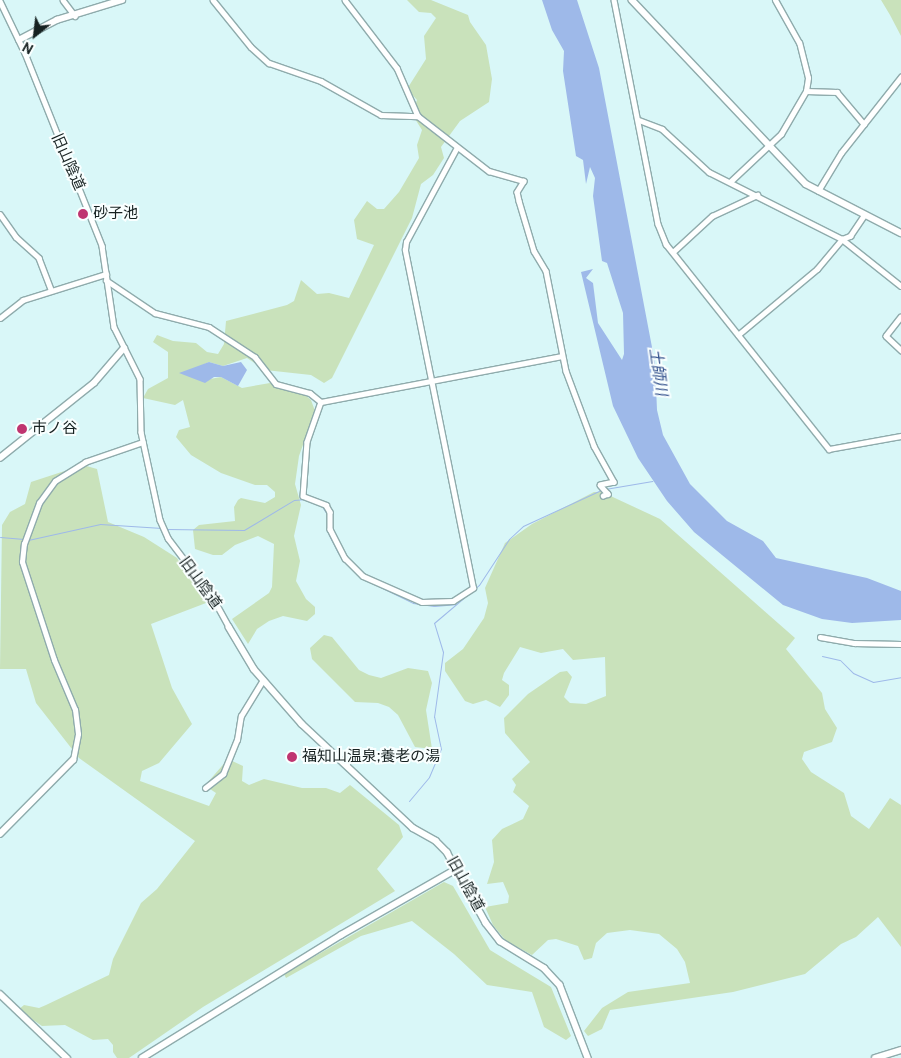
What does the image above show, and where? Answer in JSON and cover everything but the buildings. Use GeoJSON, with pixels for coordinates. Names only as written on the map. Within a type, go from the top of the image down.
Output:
{"type":"FeatureCollection","features":[{"type":"Feature","properties":{"kind":"street"},"geometry":{"type":"LineString","coordinates":[[63,0],[74,16]]}},
{"type":"Feature","properties":{"kind":"street"},"geometry":{"type":"LineString","coordinates":[[19,40],[57,20],[122,0]]}},
{"type":"Feature","properties":{"kind":"street"},"geometry":{"type":"LineString","coordinates":[[213,0],[251,47],[269,63],[321,81],[381,115],[418,116]]}},
{"type":"Feature","properties":{"kind":"street"},"geometry":{"type":"LineString","coordinates":[[344,0],[397,68],[418,116],[456,149],[489,171],[524,181],[517,192],[534,251],[546,270],[562,356],[584,424],[614,482],[600,485],[608,494],[603,496]]}},
{"type":"Feature","properties":{"kind":"street"},"geometry":{"type":"LineString","coordinates":[[614,0],[658,224],[672,252],[829,449],[901,436]]}},
{"type":"Feature","properties":{"kind":"street"},"geometry":{"type":"LineString","coordinates":[[632,0],[806,184],[901,233]]}},
{"type":"Feature","properties":{"kind":"street"},"geometry":{"type":"LineString","coordinates":[[730,182],[781,134],[806,91],[808,78],[799,43],[775,0]]}},
{"type":"Feature","properties":{"kind":"street","name":"旧山陰道"},"geometry":{"type":"LineString","coordinates":[[0,1],[19,40],[90,211],[102,246],[114,327],[124,348],[137,367],[140,379],[143,442],[160,520],[168,538],[212,596],[229,627],[263,680],[302,724],[337,758],[413,828],[436,841],[447,852],[500,942],[544,968],[560,985],[588,1058]]}},
{"type":"Feature","properties":{"kind":"street"},"geometry":{"type":"LineString","coordinates":[[818,191],[864,124],[901,77]]}},
{"type":"Feature","properties":{"kind":"street"},"geometry":{"type":"LineString","coordinates":[[806,91],[837,92],[864,124]]}},
{"type":"Feature","properties":{"kind":"street"},"geometry":{"type":"LineString","coordinates":[[639,120],[662,129],[709,172],[842,238],[901,286]]}},
{"type":"Feature","properties":{"kind":"street"},"geometry":{"type":"LineString","coordinates":[[322,402],[307,442],[303,496],[326,505],[330,512],[330,529],[340,551],[363,576],[422,602],[453,601],[473,588],[406,242],[456,149]]}},
{"type":"Feature","properties":{"kind":"street"},"geometry":{"type":"LineString","coordinates":[[672,252],[712,216],[757,195]]}},
{"type":"Feature","properties":{"kind":"street"},"geometry":{"type":"LineString","coordinates":[[0,214],[16,237],[39,258],[51,290]]}},
{"type":"Feature","properties":{"kind":"street"},"geometry":{"type":"LineString","coordinates":[[738,334],[817,268],[842,238],[850,236],[864,215]]}},
{"type":"Feature","properties":{"kind":"street"},"geometry":{"type":"LineString","coordinates":[[0,318],[23,300],[106,274]]}},
{"type":"Feature","properties":{"kind":"street"},"geometry":{"type":"LineString","coordinates":[[106,280],[155,313],[209,327],[255,357],[276,384],[310,393],[322,402],[562,356]]}},
{"type":"Feature","properties":{"kind":"street"},"geometry":{"type":"LineString","coordinates":[[901,317],[886,336],[901,350]]}},
{"type":"Feature","properties":{"kind":"street"},"geometry":{"type":"LineString","coordinates":[[0,458],[94,383],[124,348]]}},
{"type":"Feature","properties":{"kind":"street"},"geometry":{"type":"LineString","coordinates":[[0,834],[72,760],[78,734],[75,710],[54,660],[22,562],[24,544],[39,503],[55,481],[85,462],[143,442]]}},
{"type":"Feature","properties":{"kind":"street"},"geometry":{"type":"LineString","coordinates":[[820,637],[854,643],[901,644]]}},
{"type":"Feature","properties":{"kind":"street"},"geometry":{"type":"LineString","coordinates":[[205,788],[223,774],[235,746],[241,716],[263,680]]}},
{"type":"Feature","properties":{"kind":"street"},"geometry":{"type":"LineString","coordinates":[[142,1058],[340,935],[456,870]]}},
{"type":"Feature","properties":{"kind":"street"},"geometry":{"type":"LineString","coordinates":[[0,994],[67,1058]]}},
{"type":"Feature","properties":{"kind":"street"},"geometry":{"type":"LineString","coordinates":[[875,1058],[901,1050]]}},
{"type":"Feature","properties":{"kind":"green space"},"geometry":{"type":"Polygon","coordinates":[[[407,0],[431,0],[468,15],[470,22],[486,45],[492,79],[489,102],[460,121],[441,147],[444,158],[433,175],[421,184],[412,218],[332,378],[324,383],[311,375],[265,370],[247,358],[223,366],[209,362],[194,369],[210,379],[221,377],[242,388],[270,383],[305,395],[311,400],[315,411],[299,456],[295,484],[301,505],[294,536],[300,561],[296,581],[306,599],[315,607],[315,614],[307,621],[283,616],[269,621],[257,629],[248,644],[232,619],[269,593],[272,587],[274,544],[258,536],[235,545],[222,555],[213,555],[195,549],[193,530],[199,525],[235,521],[234,507],[238,500],[241,498],[265,503],[275,497],[275,492],[267,485],[255,485],[221,473],[191,455],[176,437],[179,430],[190,427],[183,400],[175,405],[143,398],[148,389],[168,378],[168,352],[153,342],[157,335],[173,341],[196,343],[207,352],[218,354],[224,344],[226,321],[287,305],[294,301],[301,280],[317,294],[329,293],[349,298],[374,245],[357,239],[354,220],[367,201],[377,209],[384,209],[399,192],[419,158],[417,145],[422,130],[412,114],[417,100],[407,89],[426,59],[424,36],[436,18],[431,13],[419,12],[407,0]]]}},
{"type":"Feature","properties":{"kind":"green space"},"geometry":{"type":"Polygon","coordinates":[[[881,0],[901,0],[901,36],[890,15],[881,0]]]}},
{"type":"Feature","properties":{"kind":"green space"},"geometry":{"type":"Polygon","coordinates":[[[83,465],[97,469],[108,522],[144,537],[177,558],[206,603],[151,624],[172,688],[192,724],[159,763],[142,771],[140,781],[209,806],[216,793],[210,789],[208,782],[228,759],[243,766],[242,781],[249,785],[264,779],[302,788],[326,788],[340,793],[350,785],[399,825],[403,837],[377,869],[395,891],[203,1007],[129,1058],[117,1058],[113,1052],[113,1045],[108,1039],[93,1040],[65,1025],[42,1026],[18,1010],[24,1005],[39,1008],[109,975],[113,959],[141,903],[157,889],[195,841],[79,758],[36,703],[26,669],[0,669],[2,525],[10,512],[25,504],[31,482],[83,465]]]}},
{"type":"Feature","properties":{"kind":"green space"},"geometry":{"type":"Polygon","coordinates":[[[594,492],[602,492],[660,519],[795,638],[786,649],[822,693],[825,709],[837,728],[832,742],[804,752],[802,759],[811,772],[844,793],[851,816],[869,829],[890,798],[901,805],[901,947],[878,917],[856,937],[841,944],[805,974],[733,992],[610,1010],[602,1029],[588,1036],[584,1031],[602,1008],[628,992],[690,983],[685,962],[677,949],[659,934],[630,930],[607,933],[596,943],[592,958],[584,960],[578,946],[556,939],[548,940],[532,955],[506,941],[493,925],[485,907],[508,903],[509,896],[503,882],[487,884],[494,862],[492,840],[502,829],[523,819],[529,806],[513,792],[516,785],[512,779],[530,762],[505,733],[504,718],[528,694],[560,672],[567,671],[572,677],[564,697],[570,703],[586,704],[606,696],[605,657],[573,660],[563,649],[541,653],[520,647],[504,673],[502,680],[509,685],[509,695],[500,707],[486,700],[473,704],[465,701],[445,671],[445,663],[463,649],[484,618],[488,603],[485,588],[505,543],[532,524],[594,492]]]}},
{"type":"Feature","properties":{"kind":"green space"},"geometry":{"type":"Polygon","coordinates":[[[324,635],[332,637],[359,670],[369,675],[381,678],[408,668],[428,671],[432,683],[426,710],[432,749],[415,747],[398,715],[389,707],[378,703],[355,702],[312,659],[310,648],[324,635]]]}},
{"type":"Feature","properties":{"kind":"green space"},"geometry":{"type":"Polygon","coordinates":[[[444,882],[453,886],[490,950],[551,987],[571,1036],[566,1040],[544,1027],[532,992],[487,985],[454,954],[412,921],[361,936],[286,978],[284,974],[444,882]]]}},
{"type":"Feature","properties":{"kind":"water"},"geometry":{"type":"Polygon","coordinates":[[[542,0],[577,0],[599,68],[655,363],[657,410],[663,435],[690,484],[727,521],[763,541],[776,558],[867,578],[901,591],[901,620],[852,623],[822,619],[783,605],[694,532],[667,501],[638,458],[613,406],[581,272],[593,269],[586,278],[593,283],[598,323],[622,360],[624,354],[623,313],[607,263],[602,261],[593,196],[595,178],[590,167],[586,184],[583,160],[576,156],[563,71],[564,51],[552,30],[542,0]]]}},
{"type":"Feature","properties":{"kind":"water"},"geometry":{"type":"Polygon","coordinates":[[[209,362],[223,366],[241,362],[247,370],[238,386],[221,377],[214,377],[205,383],[179,373],[209,362]]]}},
{"type":"Feature","properties":{"kind":"waterway"},"geometry":{"type":"LineString","coordinates":[[605,489],[652,481]]}},
{"type":"Feature","properties":{"kind":"waterway"},"geometry":{"type":"LineString","coordinates":[[409,801],[429,777],[441,749],[434,717],[443,652],[434,623],[479,585],[509,539],[523,526],[601,490]]}},
{"type":"Feature","properties":{"kind":"waterway"},"geometry":{"type":"LineString","coordinates":[[166,529],[244,530],[294,500],[306,499]]}},
{"type":"Feature","properties":{"kind":"waterway"},"geometry":{"type":"LineString","coordinates":[[321,505],[327,514],[329,535],[338,553],[362,578],[413,603],[434,606],[455,604]]}},
{"type":"Feature","properties":{"kind":"waterway"},"geometry":{"type":"LineString","coordinates":[[28,540],[100,524],[162,528]]}},
{"type":"Feature","properties":{"kind":"waterway"},"geometry":{"type":"LineString","coordinates":[[0,537],[24,539]]}},
{"type":"Feature","properties":{"kind":"waterway"},"geometry":{"type":"LineString","coordinates":[[822,656],[840,660],[853,673],[873,682],[901,677]]}},
{"type":"Feature","properties":{"kind":"place","name":"砂子池"},"geometry":{"type":"Point","coordinates":[83,214]}},
{"type":"Feature","properties":{"kind":"place","name":"市ノ谷"},"geometry":{"type":"Point","coordinates":[22,429]}},
{"type":"Feature","properties":{"kind":"place","name":"福知山温泉;養老の湯"},"geometry":{"type":"Point","coordinates":[292,757]}},
{"type":"Feature","properties":{"kind":"water label","name":"土師川"},"geometry":{"type":"Point","coordinates":[658,372]}}]}
